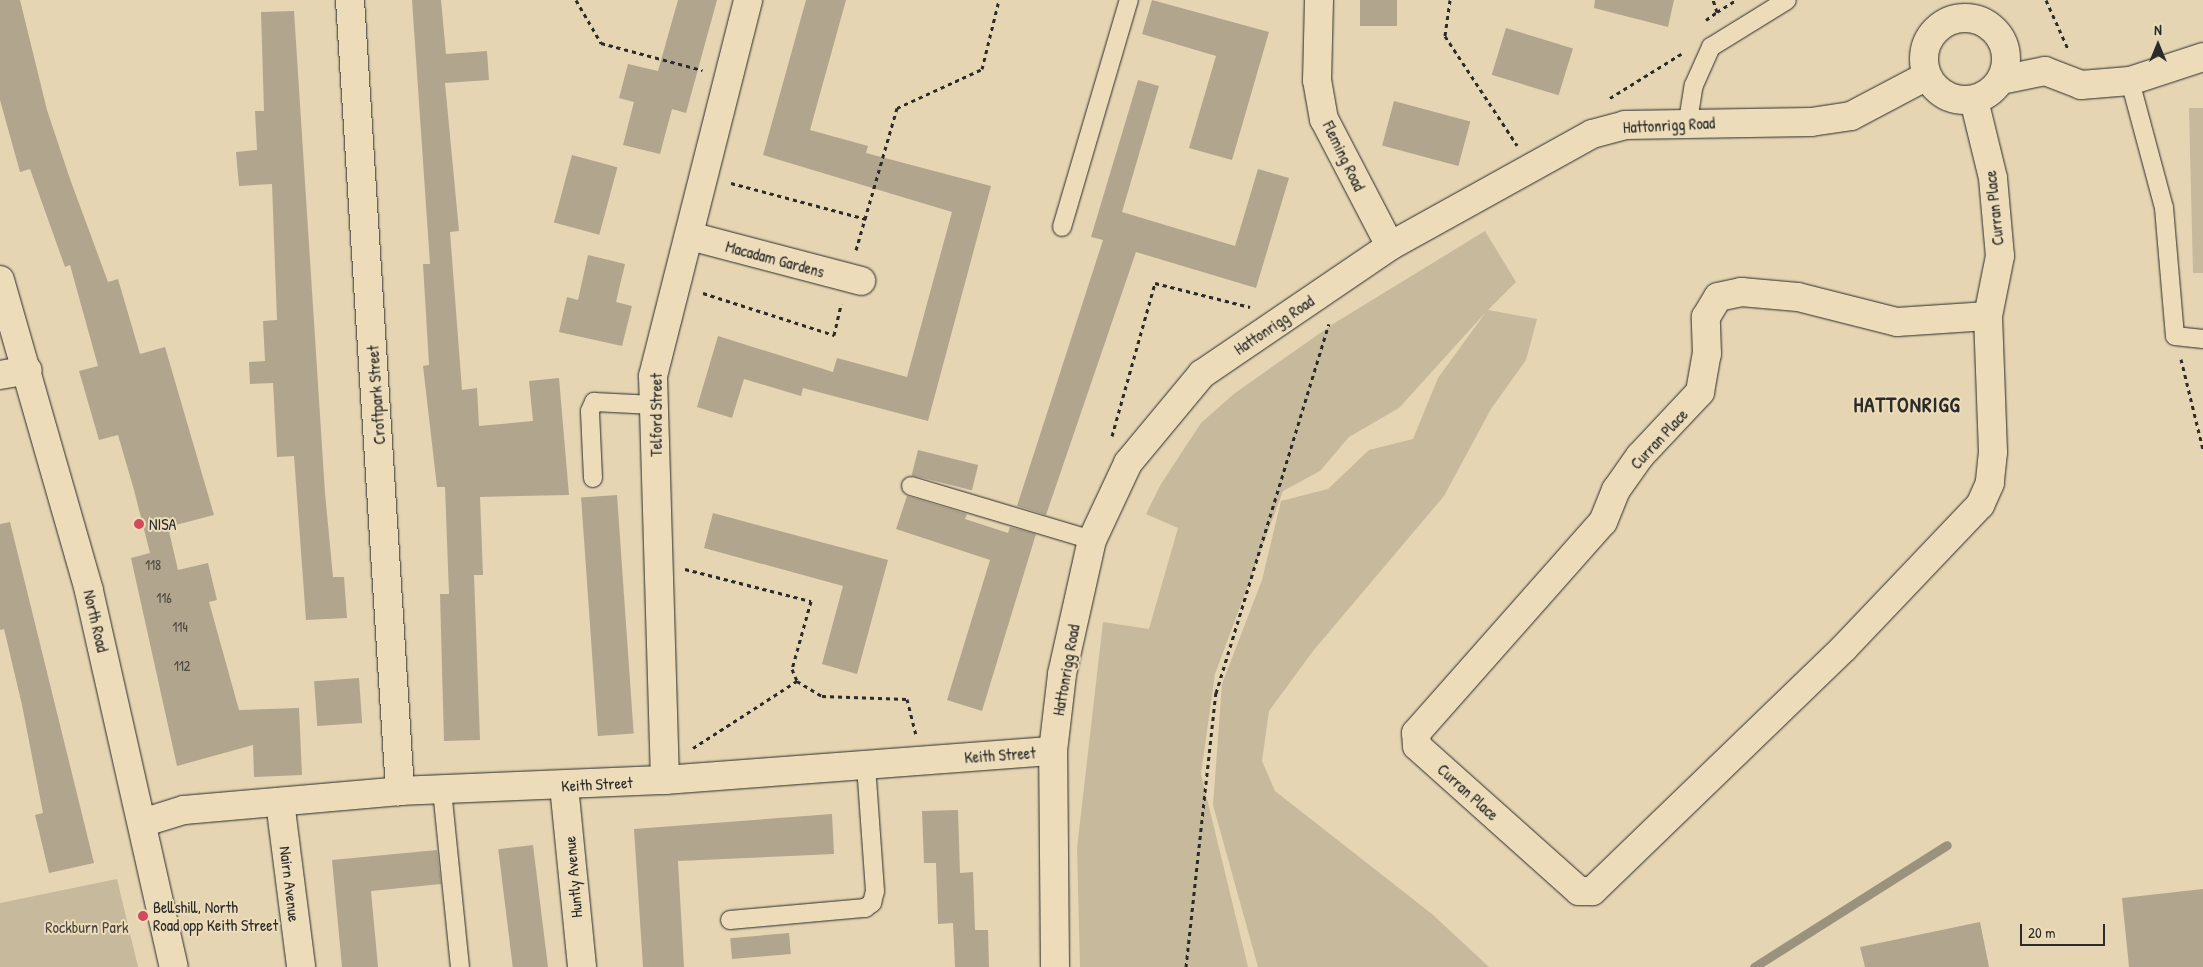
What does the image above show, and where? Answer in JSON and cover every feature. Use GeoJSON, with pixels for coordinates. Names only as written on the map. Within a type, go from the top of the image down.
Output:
{"type":"FeatureCollection","features":[{"type":"Feature","properties":{"kind":"street","name":"Croftpark Street"},"geometry":{"type":"LineString","coordinates":[[350,0],[400,791]]}},
{"type":"Feature","properties":{"kind":"street","name":"Telford Street"},"geometry":{"type":"LineString","coordinates":[[664,768],[653,376],[690,236],[748,0]]}},
{"type":"Feature","properties":{"kind":"street","name":"Fleming Road"},"geometry":{"type":"LineString","coordinates":[[1319,0],[1317,80],[1324,119],[1390,246]]}},
{"type":"Feature","properties":{"kind":"street"},"geometry":{"type":"LineString","coordinates":[[2002,80],[2007,64],[1999,34],[1967,8],[1945,23],[1929,38],[1924,62],[1927,76],[1952,98],[1974,100],[2002,80],[2045,71],[2081,85],[2130,81],[2203,57]]}},
{"type":"Feature","properties":{"kind":"street","name":"Hattonrigg Road"},"geometry":{"type":"LineString","coordinates":[[1055,967],[1053,751],[1062,674],[1092,540],[1128,463],[1202,374],[1390,246],[1592,134],[1625,125],[1688,121],[1811,122],[1851,116],[1927,76]]}},
{"type":"Feature","properties":{"kind":"street","name":"Curran Place"},"geometry":{"type":"LineString","coordinates":[[1974,100],[1993,178],[2000,256],[1988,316],[1993,452],[1990,483],[1980,505],[1844,648],[1592,892],[1579,892],[1417,746],[1416,733],[1603,522],[1616,490],[1640,456],[1700,392],[1707,354],[1706,317],[1718,298],[1741,292],[1798,296],[1852,314],[1897,322],[1988,316]]}},
{"type":"Feature","properties":{"kind":"street","name":"Macadam Gardens"},"geometry":{"type":"LineString","coordinates":[[690,236],[854,280]]}},
{"type":"Feature","properties":{"kind":"street","name":"North Road"},"geometry":{"type":"LineString","coordinates":[[0,280],[28,370],[89,591],[174,967]]}},
{"type":"Feature","properties":{"kind":"street"},"geometry":{"type":"LineString","coordinates":[[0,375],[28,370]]}},
{"type":"Feature","properties":{"kind":"street","name":"Keith Street"},"geometry":{"type":"LineString","coordinates":[[142,823],[184,810],[400,791],[564,786],[664,768],[866,765],[1053,751]]}},
{"type":"Feature","properties":{"kind":"street","name":"Huntly Avenue"},"geometry":{"type":"LineString","coordinates":[[564,786],[582,967]]}},
{"type":"Feature","properties":{"kind":"street","name":"Nairn Avenue"},"geometry":{"type":"LineString","coordinates":[[280,802],[301,967]]}},
{"type":"Feature","properties":{"kind":"lane"},"geometry":{"type":"LineString","coordinates":[[1062,227],[1129,0]]}},
{"type":"Feature","properties":{"kind":"lane"},"geometry":{"type":"LineString","coordinates":[[1688,121],[1694,85],[1711,47],[1787,0]]}},
{"type":"Feature","properties":{"kind":"lane"},"geometry":{"type":"LineString","coordinates":[[2130,81],[2164,208],[2176,336],[2203,339]]}},
{"type":"Feature","properties":{"kind":"lane"},"geometry":{"type":"LineString","coordinates":[[593,478],[590,411],[594,402],[654,405]]}},
{"type":"Feature","properties":{"kind":"lane"},"geometry":{"type":"LineString","coordinates":[[911,486],[1092,540]]}},
{"type":"Feature","properties":{"kind":"lane"},"geometry":{"type":"LineString","coordinates":[[730,920],[865,908],[872,903],[875,891],[866,765]]}},
{"type":"Feature","properties":{"kind":"lane"},"geometry":{"type":"LineString","coordinates":[[442,790],[460,967]]}},
{"type":"Feature","properties":{"kind":"path"},"geometry":{"type":"LineString","coordinates":[[576,0],[601,43],[729,78]]}},
{"type":"Feature","properties":{"kind":"path"},"geometry":{"type":"LineString","coordinates":[[677,285],[834,334],[854,280],[866,219],[898,108],[982,69],[999,0]]}},
{"type":"Feature","properties":{"kind":"path"},"geometry":{"type":"LineString","coordinates":[[1450,0],[1445,36],[1532,167]]}},
{"type":"Feature","properties":{"kind":"path"},"geometry":{"type":"LineString","coordinates":[[1713,0],[1717,12]]}},
{"type":"Feature","properties":{"kind":"path"},"geometry":{"type":"LineString","coordinates":[[1702,22],[1736,0]]}},
{"type":"Feature","properties":{"kind":"path"},"geometry":{"type":"LineString","coordinates":[[2046,0],[2081,85]]}},
{"type":"Feature","properties":{"kind":"path"},"geometry":{"type":"LineString","coordinates":[[1604,102],[1686,52]]}},
{"type":"Feature","properties":{"kind":"path"},"geometry":{"type":"LineString","coordinates":[[705,176],[866,219]]}},
{"type":"Feature","properties":{"kind":"path"},"geometry":{"type":"LineString","coordinates":[[1186,967],[1216,692],[1342,278]]}},
{"type":"Feature","properties":{"kind":"path"},"geometry":{"type":"LineString","coordinates":[[1110,443],[1155,283],[1286,316]]}},
{"type":"Feature","properties":{"kind":"path"},"geometry":{"type":"LineString","coordinates":[[2176,336],[2203,449]]}},
{"type":"Feature","properties":{"kind":"path"},"geometry":{"type":"LineString","coordinates":[[658,562],[811,601],[792,669],[797,681],[822,696],[907,699],[923,761]]}},
{"type":"Feature","properties":{"kind":"path"},"geometry":{"type":"LineString","coordinates":[[664,768],[797,681]]}},
{"type":"Feature","properties":{"kind":"green space"},"geometry":{"type":"Polygon","coordinates":[[[2189,108],[2203,108],[2203,273],[2193,273],[2189,108]]]}},
{"type":"Feature","properties":{"kind":"green space"},"geometry":{"type":"Polygon","coordinates":[[[1485,231],[1516,282],[1488,310],[1537,319],[1526,360],[1491,409],[1444,496],[1313,651],[1269,711],[1262,761],[1275,791],[1432,914],[1489,967],[1258,967],[1213,805],[1222,684],[1262,580],[1281,501],[1328,489],[1369,450],[1413,439],[1438,378],[1486,312],[1399,408],[1349,437],[1320,471],[1283,491],[1215,674],[1201,774],[1248,967],[1080,967],[1077,848],[1103,622],[1149,629],[1178,528],[1146,514],[1161,484],[1201,423],[1235,393],[1333,324],[1485,231]]]}},
{"type":"Feature","properties":{"kind":"green space","name":"Rockburn Park"},"geometry":{"type":"Polygon","coordinates":[[[117,879],[138,967],[0,967],[0,903],[117,879]]]}},
{"type":"Feature","properties":{"kind":"building"},"geometry":{"type":"Polygon","coordinates":[[[0,0],[20,0],[47,110],[70,179],[108,282],[118,279],[140,354],[165,347],[214,515],[168,527],[178,570],[208,563],[217,600],[209,602],[239,710],[299,708],[302,775],[254,777],[253,745],[177,766],[131,558],[150,553],[134,490],[118,435],[99,440],[79,371],[98,366],[70,265],[65,267],[30,169],[20,172],[0,100],[0,0]]]}},
{"type":"Feature","properties":{"kind":"building"},"geometry":{"type":"Polygon","coordinates":[[[412,0],[441,0],[446,54],[487,51],[489,80],[445,83],[459,231],[450,232],[462,390],[477,388],[479,426],[533,421],[529,381],[559,378],[569,495],[480,497],[483,575],[474,575],[480,740],[444,741],[440,594],[449,594],[445,487],[437,487],[423,366],[429,365],[423,264],[430,264],[412,0]]]}},
{"type":"Feature","properties":{"kind":"building"},"geometry":{"type":"Polygon","coordinates":[[[678,0],[717,0],[686,113],[672,109],[660,154],[623,145],[634,102],[619,98],[628,64],[658,71],[678,0]]]}},
{"type":"Feature","properties":{"kind":"building"},"geometry":{"type":"Polygon","coordinates":[[[806,0],[846,0],[810,130],[868,146],[866,153],[991,186],[928,421],[803,388],[801,396],[744,379],[732,418],[697,407],[718,336],[833,372],[837,358],[907,377],[952,212],[763,155],[806,0]]]}},
{"type":"Feature","properties":{"kind":"building"},"geometry":{"type":"Polygon","coordinates":[[[1152,0],[1269,32],[1232,160],[1189,148],[1216,56],[1142,34],[1152,0]]]}},
{"type":"Feature","properties":{"kind":"building"},"geometry":{"type":"Polygon","coordinates":[[[1360,0],[1397,0],[1397,26],[1360,26],[1360,0]]]}},
{"type":"Feature","properties":{"kind":"building"},"geometry":{"type":"Polygon","coordinates":[[[1595,0],[1674,0],[1668,27],[1594,8],[1595,0]]]}},
{"type":"Feature","properties":{"kind":"building"},"geometry":{"type":"Polygon","coordinates":[[[294,11],[325,493],[333,577],[344,577],[347,618],[306,620],[294,456],[277,457],[273,383],[250,384],[249,362],[265,361],[263,321],[277,320],[272,184],[239,186],[236,152],[257,150],[255,111],[264,111],[261,12],[294,11]]]}},
{"type":"Feature","properties":{"kind":"building"},"geometry":{"type":"Polygon","coordinates":[[[1506,28],[1573,48],[1559,95],[1492,75],[1506,28]]]}},
{"type":"Feature","properties":{"kind":"building"},"geometry":{"type":"Polygon","coordinates":[[[1138,80],[1159,86],[1122,212],[1235,246],[1258,169],[1289,178],[1256,288],[1136,252],[1046,515],[1017,506],[1103,240],[1091,237],[1138,80]]]}},
{"type":"Feature","properties":{"kind":"building"},"geometry":{"type":"Polygon","coordinates":[[[1394,101],[1470,121],[1458,166],[1382,145],[1394,101]]]}},
{"type":"Feature","properties":{"kind":"building"},"geometry":{"type":"Polygon","coordinates":[[[572,155],[617,167],[599,235],[554,223],[572,155]]]}},
{"type":"Feature","properties":{"kind":"building"},"geometry":{"type":"Polygon","coordinates":[[[588,255],[625,264],[616,302],[632,306],[622,346],[559,332],[567,297],[578,300],[588,255]]]}},
{"type":"Feature","properties":{"kind":"building"},"geometry":{"type":"Polygon","coordinates":[[[918,450],[978,465],[972,490],[912,475],[918,450]]]}},
{"type":"Feature","properties":{"kind":"building"},"geometry":{"type":"Polygon","coordinates":[[[617,495],[634,733],[598,736],[581,498],[617,495]]]}},
{"type":"Feature","properties":{"kind":"building"},"geometry":{"type":"Polygon","coordinates":[[[907,496],[967,514],[965,519],[1008,533],[1010,527],[1036,534],[982,711],[947,700],[990,560],[896,529],[907,496]]]}},
{"type":"Feature","properties":{"kind":"building"},"geometry":{"type":"Polygon","coordinates":[[[713,513],[888,560],[857,674],[822,664],[843,586],[704,548],[713,513]]]}},
{"type":"Feature","properties":{"kind":"building"},"geometry":{"type":"Polygon","coordinates":[[[10,522],[94,863],[49,873],[35,815],[43,813],[22,705],[4,629],[0,630],[0,524],[10,522]]]}},
{"type":"Feature","properties":{"kind":"building"},"geometry":{"type":"Polygon","coordinates":[[[359,678],[362,723],[317,726],[314,681],[359,678]]]}},
{"type":"Feature","properties":{"kind":"building"},"geometry":{"type":"Polygon","coordinates":[[[958,810],[960,873],[973,872],[975,930],[988,930],[989,967],[955,967],[953,923],[938,924],[936,863],[924,863],[922,811],[958,810]]]}},
{"type":"Feature","properties":{"kind":"building"},"geometry":{"type":"Polygon","coordinates":[[[832,814],[834,854],[678,861],[684,967],[643,967],[634,829],[832,814]]]}},
{"type":"Feature","properties":{"kind":"building"},"geometry":{"type":"Polygon","coordinates":[[[533,845],[548,967],[513,967],[498,849],[533,845]]]}},
{"type":"Feature","properties":{"kind":"building"},"geometry":{"type":"Polygon","coordinates":[[[437,850],[441,884],[371,891],[378,967],[342,967],[332,860],[437,850]]]}},
{"type":"Feature","properties":{"kind":"building"},"geometry":{"type":"Polygon","coordinates":[[[2203,889],[2203,967],[2129,967],[2122,898],[2203,889]]]}},
{"type":"Feature","properties":{"kind":"building"},"geometry":{"type":"Polygon","coordinates":[[[1980,922],[1989,967],[1865,967],[1860,947],[1980,922]]]}},
{"type":"Feature","properties":{"kind":"building"},"geometry":{"type":"Polygon","coordinates":[[[789,933],[791,954],[732,959],[730,938],[789,933]]]}},
{"type":"Feature","properties":{"kind":"waterway"},"geometry":{"type":"LineString","coordinates":[[1754,967],[1947,845]]}},
{"type":"Feature","properties":{"kind":"place","name":"NISA"},"geometry":{"type":"Point","coordinates":[139,524]}},
{"type":"Feature","properties":{"kind":"place","name":"Bellshill, North Road opp Keith Street"},"geometry":{"type":"Point","coordinates":[143,916]}},
{"type":"Feature","properties":{"kind":"district","name":"HATTONRIGG"},"geometry":{"type":"Point","coordinates":[1907,405]}}]}
